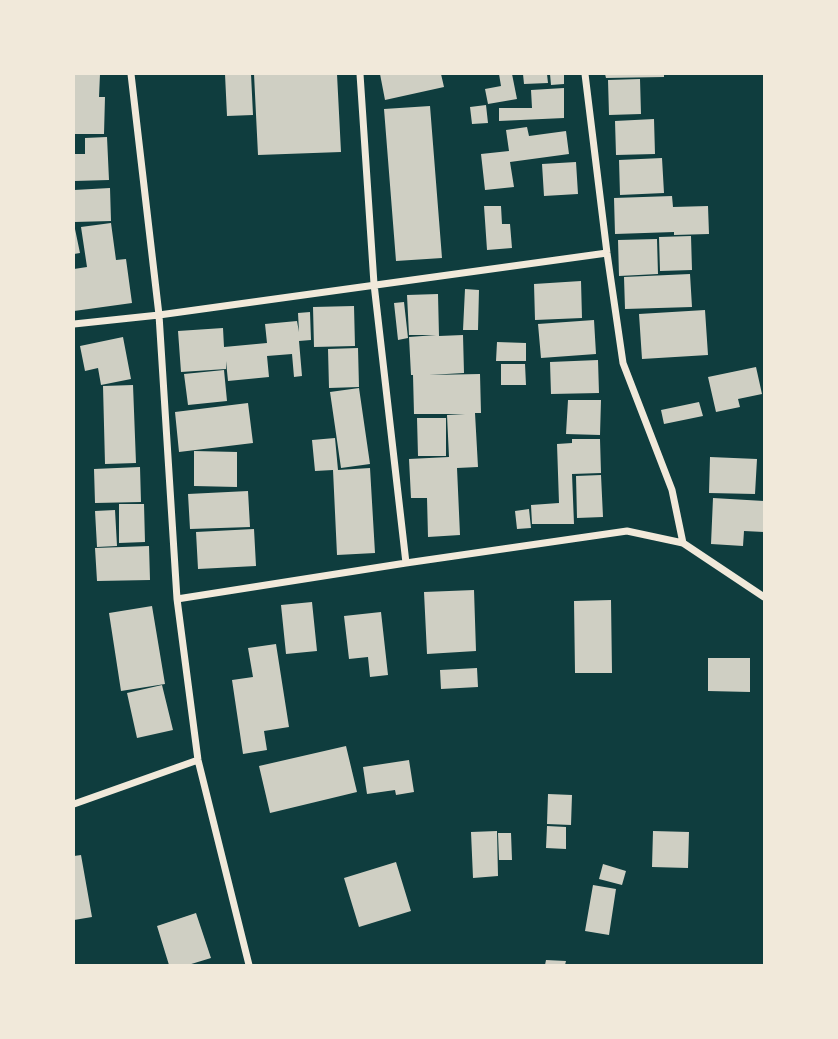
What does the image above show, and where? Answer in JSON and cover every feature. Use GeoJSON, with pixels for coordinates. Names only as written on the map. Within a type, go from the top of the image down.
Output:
{"type":"FeatureCollection","features":[{"type":"Feature","properties":{"kind":"street"},"geometry":{"type":"LineString","coordinates":[[131,74],[159,314],[177,599],[198,760],[249,965]]}},
{"type":"Feature","properties":{"kind":"street"},"geometry":{"type":"LineString","coordinates":[[360,74],[374,284],[406,563]]}},
{"type":"Feature","properties":{"kind":"street"},"geometry":{"type":"LineString","coordinates":[[584,74],[623,363],[672,490],[683,543]]}},
{"type":"Feature","properties":{"kind":"street"},"geometry":{"type":"LineString","coordinates":[[74,324],[607,253]]}},
{"type":"Feature","properties":{"kind":"street"},"geometry":{"type":"LineString","coordinates":[[177,599],[626,531],[683,543],[765,597]]}},
{"type":"Feature","properties":{"kind":"street"},"geometry":{"type":"LineString","coordinates":[[74,804],[198,760]]}},
{"type":"Feature","properties":{"kind":"building"},"geometry":{"type":"Polygon","coordinates":[[[74,74],[100,74],[99,97],[105,97],[104,134],[74,134],[74,74]]]}},
{"type":"Feature","properties":{"kind":"building"},"geometry":{"type":"Polygon","coordinates":[[[225,74],[251,74],[253,115],[227,116],[225,74]]]}},
{"type":"Feature","properties":{"kind":"building"},"geometry":{"type":"Polygon","coordinates":[[[254,74],[337,74],[341,152],[258,155],[254,74]]]}},
{"type":"Feature","properties":{"kind":"building"},"geometry":{"type":"Polygon","coordinates":[[[380,74],[441,74],[444,87],[385,100],[380,74]]]}},
{"type":"Feature","properties":{"kind":"building"},"geometry":{"type":"Polygon","coordinates":[[[499,74],[512,74],[517,99],[488,104],[485,89],[501,86],[499,74]]]}},
{"type":"Feature","properties":{"kind":"building"},"geometry":{"type":"Polygon","coordinates":[[[523,74],[547,74],[548,83],[524,84],[523,74]]]}},
{"type":"Feature","properties":{"kind":"building"},"geometry":{"type":"Polygon","coordinates":[[[550,74],[564,74],[564,84],[551,85],[550,74]]]}},
{"type":"Feature","properties":{"kind":"building"},"geometry":{"type":"Polygon","coordinates":[[[605,74],[664,74],[664,77],[606,78],[605,74]]]}},
{"type":"Feature","properties":{"kind":"building"},"geometry":{"type":"Polygon","coordinates":[[[640,79],[641,114],[609,115],[608,80],[640,79]]]}},
{"type":"Feature","properties":{"kind":"building"},"geometry":{"type":"Polygon","coordinates":[[[564,88],[564,118],[499,121],[499,108],[532,108],[531,90],[564,88]]]}},
{"type":"Feature","properties":{"kind":"building"},"geometry":{"type":"Polygon","coordinates":[[[486,105],[488,123],[472,124],[470,107],[486,105]]]}},
{"type":"Feature","properties":{"kind":"building"},"geometry":{"type":"Polygon","coordinates":[[[430,106],[442,258],[396,261],[384,109],[430,106]]]}},
{"type":"Feature","properties":{"kind":"building"},"geometry":{"type":"Polygon","coordinates":[[[654,119],[655,154],[616,155],[615,121],[654,119]]]}},
{"type":"Feature","properties":{"kind":"building"},"geometry":{"type":"Polygon","coordinates":[[[527,127],[529,136],[566,131],[569,154],[510,162],[514,187],[485,190],[481,154],[509,151],[506,130],[527,127]]]}},
{"type":"Feature","properties":{"kind":"building"},"geometry":{"type":"Polygon","coordinates":[[[107,137],[109,180],[74,181],[74,154],[85,154],[85,138],[107,137]]]}},
{"type":"Feature","properties":{"kind":"building"},"geometry":{"type":"Polygon","coordinates":[[[662,158],[664,193],[620,195],[619,160],[662,158]]]}},
{"type":"Feature","properties":{"kind":"building"},"geometry":{"type":"Polygon","coordinates":[[[576,162],[578,194],[544,196],[542,164],[576,162]]]}},
{"type":"Feature","properties":{"kind":"building"},"geometry":{"type":"Polygon","coordinates":[[[110,188],[111,221],[74,222],[74,190],[110,188]]]}},
{"type":"Feature","properties":{"kind":"building"},"geometry":{"type":"Polygon","coordinates":[[[672,196],[673,207],[708,206],[709,234],[615,234],[614,198],[672,196]]]}},
{"type":"Feature","properties":{"kind":"building"},"geometry":{"type":"Polygon","coordinates":[[[484,206],[501,206],[502,224],[510,224],[512,248],[487,250],[484,206]]]}},
{"type":"Feature","properties":{"kind":"building"},"geometry":{"type":"Polygon","coordinates":[[[111,223],[116,260],[126,259],[132,303],[74,311],[74,269],[87,267],[81,227],[111,223]]]}},
{"type":"Feature","properties":{"kind":"building"},"geometry":{"type":"Polygon","coordinates":[[[74,229],[80,253],[74,254],[74,229]]]}},
{"type":"Feature","properties":{"kind":"building"},"geometry":{"type":"Polygon","coordinates":[[[691,236],[692,270],[660,271],[659,237],[691,236]]]}},
{"type":"Feature","properties":{"kind":"building"},"geometry":{"type":"Polygon","coordinates":[[[657,239],[658,274],[619,276],[618,240],[657,239]]]}},
{"type":"Feature","properties":{"kind":"building"},"geometry":{"type":"Polygon","coordinates":[[[690,274],[692,307],[625,309],[624,277],[690,274]]]}},
{"type":"Feature","properties":{"kind":"building"},"geometry":{"type":"Polygon","coordinates":[[[581,281],[582,318],[535,320],[534,284],[581,281]]]}},
{"type":"Feature","properties":{"kind":"building"},"geometry":{"type":"Polygon","coordinates":[[[465,289],[479,290],[478,330],[463,330],[465,289]]]}},
{"type":"Feature","properties":{"kind":"building"},"geometry":{"type":"Polygon","coordinates":[[[438,294],[439,336],[463,335],[464,373],[429,375],[480,374],[481,413],[475,413],[478,467],[457,468],[460,535],[428,537],[427,498],[411,498],[409,459],[449,457],[447,415],[465,414],[414,414],[409,337],[436,335],[409,335],[407,295],[438,294]]]}},
{"type":"Feature","properties":{"kind":"building"},"geometry":{"type":"Polygon","coordinates":[[[404,302],[408,338],[398,340],[394,303],[404,302]]]}},
{"type":"Feature","properties":{"kind":"building"},"geometry":{"type":"Polygon","coordinates":[[[354,306],[355,346],[314,347],[313,307],[354,306]]]}},
{"type":"Feature","properties":{"kind":"building"},"geometry":{"type":"Polygon","coordinates":[[[705,310],[708,355],[642,359],[639,314],[705,310]]]}},
{"type":"Feature","properties":{"kind":"building"},"geometry":{"type":"Polygon","coordinates":[[[310,312],[311,340],[299,341],[302,376],[294,377],[292,354],[267,356],[269,377],[228,381],[226,361],[226,369],[181,372],[178,331],[223,328],[224,347],[267,343],[265,324],[297,321],[299,332],[298,313],[310,312]]]}},
{"type":"Feature","properties":{"kind":"building"},"geometry":{"type":"Polygon","coordinates":[[[594,320],[596,354],[541,358],[538,324],[594,320]]]}},
{"type":"Feature","properties":{"kind":"building"},"geometry":{"type":"Polygon","coordinates":[[[123,337],[131,379],[101,385],[98,368],[85,371],[80,346],[123,337]]]}},
{"type":"Feature","properties":{"kind":"building"},"geometry":{"type":"Polygon","coordinates":[[[497,342],[526,343],[526,361],[496,361],[497,342]]]}},
{"type":"Feature","properties":{"kind":"building"},"geometry":{"type":"Polygon","coordinates":[[[358,348],[359,387],[329,388],[328,349],[358,348]]]}},
{"type":"Feature","properties":{"kind":"building"},"geometry":{"type":"Polygon","coordinates":[[[598,360],[599,393],[551,394],[550,362],[598,360]]]}},
{"type":"Feature","properties":{"kind":"building"},"geometry":{"type":"Polygon","coordinates":[[[501,364],[525,364],[526,385],[501,385],[501,364]]]}},
{"type":"Feature","properties":{"kind":"building"},"geometry":{"type":"Polygon","coordinates":[[[756,367],[762,394],[738,399],[740,407],[716,412],[708,377],[756,367]]]}},
{"type":"Feature","properties":{"kind":"building"},"geometry":{"type":"Polygon","coordinates":[[[224,370],[227,401],[188,405],[184,374],[224,370]]]}},
{"type":"Feature","properties":{"kind":"building"},"geometry":{"type":"Polygon","coordinates":[[[133,385],[136,463],[105,464],[103,386],[133,385]]]}},
{"type":"Feature","properties":{"kind":"building"},"geometry":{"type":"Polygon","coordinates":[[[359,388],[370,464],[341,468],[330,392],[359,388]]]}},
{"type":"Feature","properties":{"kind":"building"},"geometry":{"type":"Polygon","coordinates":[[[568,400],[601,400],[600,435],[566,434],[568,400]]]}},
{"type":"Feature","properties":{"kind":"building"},"geometry":{"type":"Polygon","coordinates":[[[699,402],[703,416],[664,424],[661,410],[699,402]]]}},
{"type":"Feature","properties":{"kind":"building"},"geometry":{"type":"Polygon","coordinates":[[[248,403],[253,443],[179,452],[175,412],[248,403]]]}},
{"type":"Feature","properties":{"kind":"building"},"geometry":{"type":"Polygon","coordinates":[[[417,418],[446,418],[446,456],[418,456],[417,418]]]}},
{"type":"Feature","properties":{"kind":"building"},"geometry":{"type":"Polygon","coordinates":[[[335,438],[338,470],[370,468],[375,553],[337,555],[333,470],[315,471],[312,440],[335,438]]]}},
{"type":"Feature","properties":{"kind":"building"},"geometry":{"type":"Polygon","coordinates":[[[572,439],[600,439],[601,473],[572,474],[574,524],[532,524],[531,505],[559,503],[557,444],[572,443],[572,439]]]}},
{"type":"Feature","properties":{"kind":"building"},"geometry":{"type":"Polygon","coordinates":[[[194,451],[237,452],[237,487],[194,486],[194,451]]]}},
{"type":"Feature","properties":{"kind":"building"},"geometry":{"type":"Polygon","coordinates":[[[710,457],[757,459],[755,494],[709,493],[710,457]]]}},
{"type":"Feature","properties":{"kind":"building"},"geometry":{"type":"Polygon","coordinates":[[[140,467],[141,502],[95,503],[94,469],[140,467]]]}},
{"type":"Feature","properties":{"kind":"building"},"geometry":{"type":"Polygon","coordinates":[[[601,475],[603,517],[577,518],[576,476],[601,475]]]}},
{"type":"Feature","properties":{"kind":"building"},"geometry":{"type":"Polygon","coordinates":[[[248,491],[250,527],[190,529],[188,494],[248,491]]]}},
{"type":"Feature","properties":{"kind":"building"},"geometry":{"type":"Polygon","coordinates":[[[713,498],[764,501],[764,532],[744,531],[743,546],[711,544],[713,498]]]}},
{"type":"Feature","properties":{"kind":"building"},"geometry":{"type":"Polygon","coordinates":[[[119,504],[144,504],[145,542],[119,543],[119,504]]]}},
{"type":"Feature","properties":{"kind":"building"},"geometry":{"type":"Polygon","coordinates":[[[529,509],[531,528],[517,529],[515,511],[529,509]]]}},
{"type":"Feature","properties":{"kind":"building"},"geometry":{"type":"Polygon","coordinates":[[[115,510],[117,546],[97,547],[95,511],[115,510]]]}},
{"type":"Feature","properties":{"kind":"building"},"geometry":{"type":"Polygon","coordinates":[[[254,529],[256,566],[198,569],[196,532],[254,529]]]}},
{"type":"Feature","properties":{"kind":"building"},"geometry":{"type":"Polygon","coordinates":[[[149,546],[150,580],[97,581],[95,548],[149,546]]]}},
{"type":"Feature","properties":{"kind":"building"},"geometry":{"type":"Polygon","coordinates":[[[474,590],[476,651],[427,654],[424,592],[474,590]]]}},
{"type":"Feature","properties":{"kind":"building"},"geometry":{"type":"Polygon","coordinates":[[[611,600],[612,673],[575,673],[574,601],[611,600]]]}},
{"type":"Feature","properties":{"kind":"building"},"geometry":{"type":"Polygon","coordinates":[[[312,602],[317,651],[286,654],[281,605],[312,602]]]}},
{"type":"Feature","properties":{"kind":"building"},"geometry":{"type":"Polygon","coordinates":[[[152,606],[165,684],[121,691],[109,613],[152,606]]]}},
{"type":"Feature","properties":{"kind":"building"},"geometry":{"type":"Polygon","coordinates":[[[381,612],[388,675],[370,677],[368,657],[349,659],[344,616],[381,612]]]}},
{"type":"Feature","properties":{"kind":"building"},"geometry":{"type":"Polygon","coordinates":[[[276,644],[289,727],[264,731],[267,750],[243,754],[232,680],[253,677],[248,648],[276,644]]]}},
{"type":"Feature","properties":{"kind":"building"},"geometry":{"type":"Polygon","coordinates":[[[708,658],[750,658],[750,692],[708,691],[708,658]]]}},
{"type":"Feature","properties":{"kind":"building"},"geometry":{"type":"Polygon","coordinates":[[[477,668],[478,687],[441,689],[440,670],[477,668]]]}},
{"type":"Feature","properties":{"kind":"building"},"geometry":{"type":"Polygon","coordinates":[[[162,685],[173,730],[137,738],[127,693],[162,685]]]}},
{"type":"Feature","properties":{"kind":"building"},"geometry":{"type":"Polygon","coordinates":[[[346,746],[357,792],[270,813],[259,766],[346,746]]]}},
{"type":"Feature","properties":{"kind":"building"},"geometry":{"type":"Polygon","coordinates":[[[409,760],[414,792],[396,795],[395,790],[367,794],[363,767],[409,760]]]}},
{"type":"Feature","properties":{"kind":"building"},"geometry":{"type":"Polygon","coordinates":[[[548,794],[572,795],[571,825],[547,824],[548,794]]]}},
{"type":"Feature","properties":{"kind":"building"},"geometry":{"type":"Polygon","coordinates":[[[547,826],[566,827],[566,849],[546,848],[547,826]]]}},
{"type":"Feature","properties":{"kind":"building"},"geometry":{"type":"Polygon","coordinates":[[[497,831],[498,876],[473,878],[471,832],[497,831]]]}},
{"type":"Feature","properties":{"kind":"building"},"geometry":{"type":"Polygon","coordinates":[[[653,831],[689,832],[688,868],[652,867],[653,831]]]}},
{"type":"Feature","properties":{"kind":"building"},"geometry":{"type":"Polygon","coordinates":[[[498,833],[511,833],[512,860],[499,860],[498,833]]]}},
{"type":"Feature","properties":{"kind":"building"},"geometry":{"type":"Polygon","coordinates":[[[81,855],[92,917],[74,920],[74,856],[81,855]]]}},
{"type":"Feature","properties":{"kind":"building"},"geometry":{"type":"Polygon","coordinates":[[[396,862],[411,911],[359,927],[344,878],[396,862]]]}},
{"type":"Feature","properties":{"kind":"building"},"geometry":{"type":"Polygon","coordinates":[[[603,864],[626,871],[622,885],[599,879],[603,864]]]}},
{"type":"Feature","properties":{"kind":"building"},"geometry":{"type":"Polygon","coordinates":[[[593,885],[616,889],[609,935],[585,931],[593,885]]]}},
{"type":"Feature","properties":{"kind":"building"},"geometry":{"type":"Polygon","coordinates":[[[196,913],[211,958],[188,965],[169,965],[157,926],[196,913]]]}},
{"type":"Feature","properties":{"kind":"building"},"geometry":{"type":"Polygon","coordinates":[[[546,960],[566,961],[565,965],[545,965],[546,960]]]}}]}
